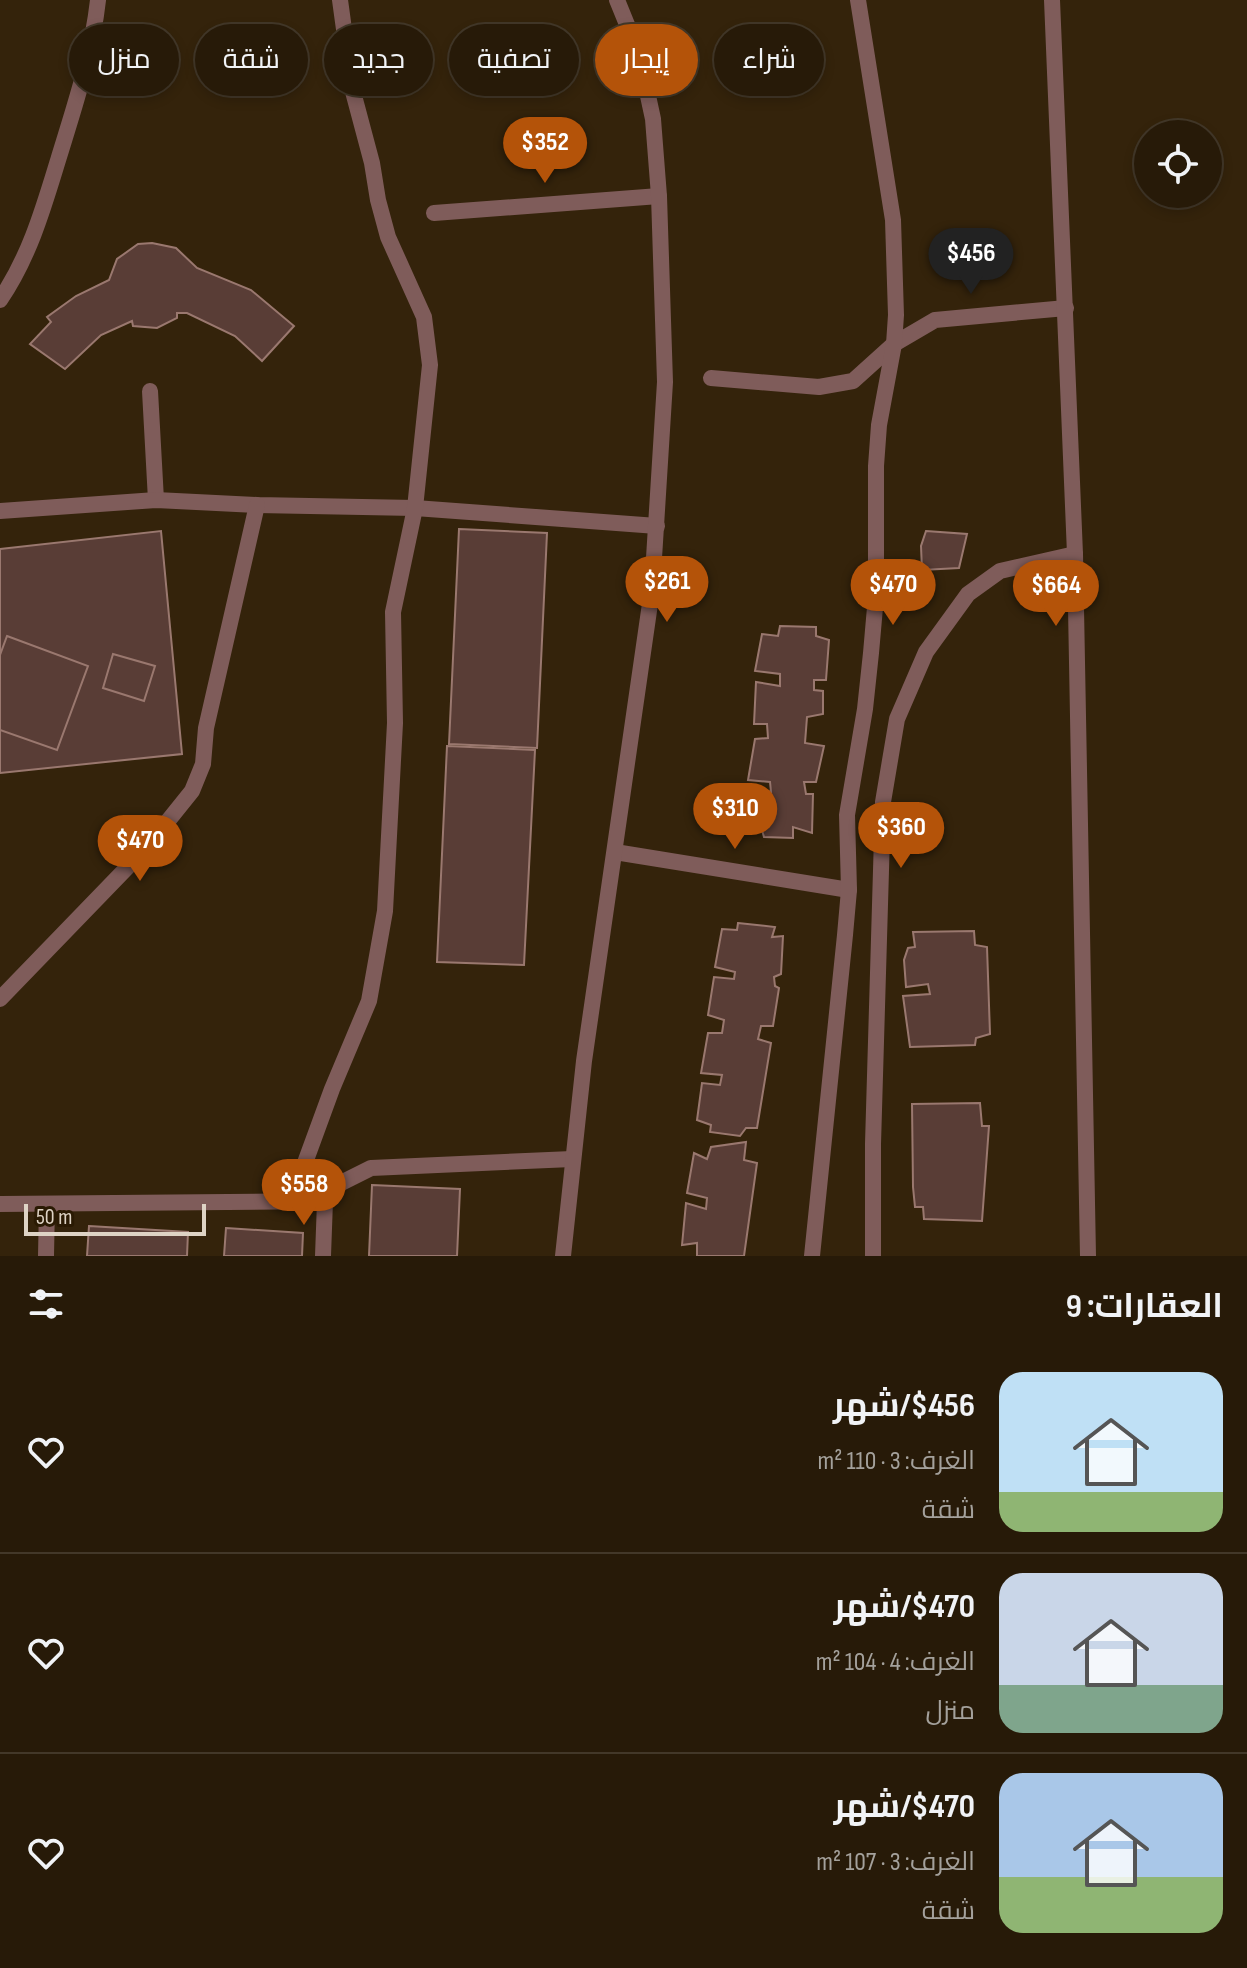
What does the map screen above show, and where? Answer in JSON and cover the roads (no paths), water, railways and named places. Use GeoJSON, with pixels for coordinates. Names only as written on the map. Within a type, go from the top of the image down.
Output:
{"type":"FeatureCollection","features":[{"type":"Feature","properties":{"kind":"street"},"geometry":{"type":"LineString","coordinates":[[0,300],[22,263],[38,226],[84,75],[98,0]]}},
{"type":"Feature","properties":{"kind":"street"},"geometry":{"type":"LineString","coordinates":[[291,1201],[332,1089],[369,1001],[383,926],[395,723],[393,612],[415,508],[429,390],[429,340],[416,293],[388,237],[378,200],[372,163],[352,88],[340,0]]}},
{"type":"Feature","properties":{"kind":"street"},"geometry":{"type":"LineString","coordinates":[[563,1256],[572,1159],[599,951],[652,590],[665,382],[659,196],[653,119],[639,54],[617,0]]}},
{"type":"Feature","properties":{"kind":"street"},"geometry":{"type":"LineString","coordinates":[[812,1256],[849,890],[847,815],[865,709],[876,596],[878,439],[896,315],[893,220],[858,0]]}},
{"type":"Feature","properties":{"kind":"street"},"geometry":{"type":"LineString","coordinates":[[1052,0],[1075,554],[1088,1256]]}},
{"type":"Feature","properties":{"kind":"street"},"geometry":{"type":"LineString","coordinates":[[434,213],[659,196]]}},
{"type":"Feature","properties":{"kind":"street"},"geometry":{"type":"LineString","coordinates":[[711,378],[819,387],[853,381],[894,344],[935,320],[1066,308]]}},
{"type":"Feature","properties":{"kind":"street"},"geometry":{"type":"LineString","coordinates":[[150,391],[156,500]]}},
{"type":"Feature","properties":{"kind":"street"},"geometry":{"type":"LineString","coordinates":[[0,511],[156,500],[415,508],[657,526]]}},
{"type":"Feature","properties":{"kind":"street"},"geometry":{"type":"LineString","coordinates":[[0,999],[147,847],[192,791],[203,764],[206,728],[257,505]]}},
{"type":"Feature","properties":{"kind":"street"},"geometry":{"type":"LineString","coordinates":[[873,1256],[873,1144],[883,802],[897,719],[926,652],[968,594],[1000,571],[1075,554]]}},
{"type":"Feature","properties":{"kind":"street"},"geometry":{"type":"LineString","coordinates":[[615,852],[849,890]]}},
{"type":"Feature","properties":{"kind":"street"},"geometry":{"type":"LineString","coordinates":[[323,1256],[325,1201],[337,1185],[371,1168],[572,1159]]}},
{"type":"Feature","properties":{"kind":"street"},"geometry":{"type":"LineString","coordinates":[[0,1204],[325,1201]]}},
{"type":"Feature","properties":{"kind":"street"},"geometry":{"type":"LineString","coordinates":[[46,1256],[47,1205]]}}]}
